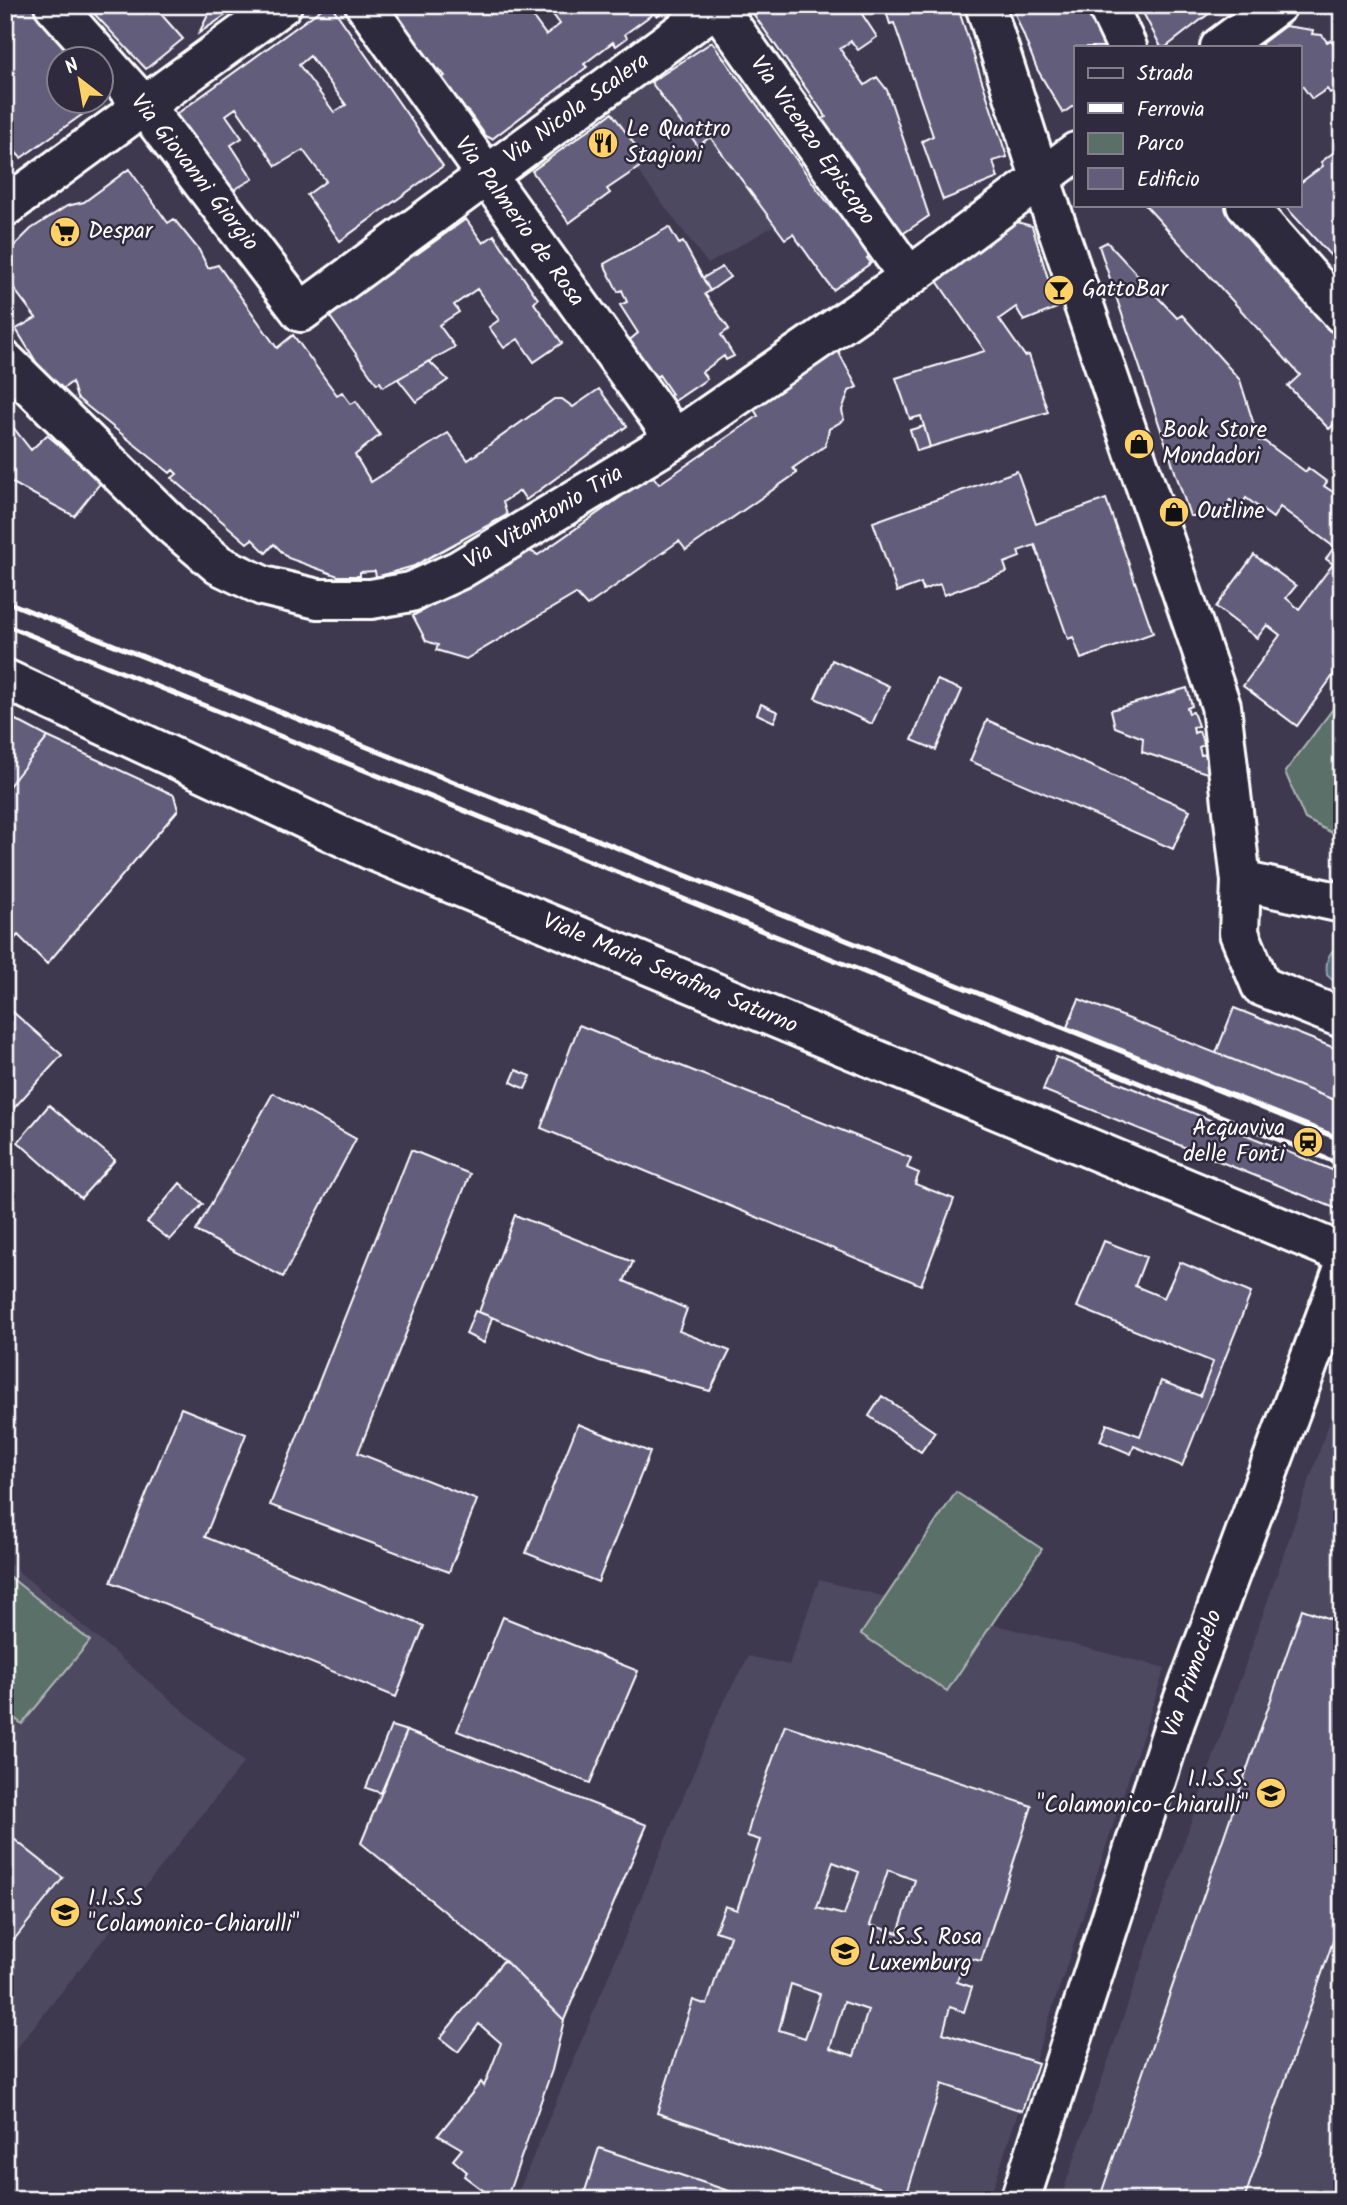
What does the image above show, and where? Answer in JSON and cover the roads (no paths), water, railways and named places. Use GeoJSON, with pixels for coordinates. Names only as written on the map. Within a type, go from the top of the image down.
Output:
{"type":"FeatureCollection","features":[{"type":"Feature","properties":{"kind":"street","name":"Via Giovanni Giorgio"},"geometry":{"type":"LineString","coordinates":[[54,5],[144,106],[301,312]]}},
{"type":"Feature","properties":{"kind":"street"},"geometry":{"type":"LineString","coordinates":[[5,207],[282,5]]}},
{"type":"Feature","properties":{"kind":"street","name":"Via Palmerio de Rosa"},"geometry":{"type":"LineString","coordinates":[[365,5],[675,439]]}},
{"type":"Feature","properties":{"kind":"street"},"geometry":{"type":"LineString","coordinates":[[985,5],[1040,177],[1221,706],[1241,881],[1239,933],[1261,986],[1342,1018]]}},
{"type":"Feature","properties":{"kind":"street"},"geometry":{"type":"LineString","coordinates":[[1107,5],[1127,46]]}},
{"type":"Feature","properties":{"kind":"street"},"geometry":{"type":"LineString","coordinates":[[1221,46],[1277,5]]}},
{"type":"Feature","properties":{"kind":"street","name":"Via Nicola Scalera"},"geometry":{"type":"LineString","coordinates":[[301,312],[717,6]]}},
{"type":"Feature","properties":{"kind":"street","name":"Via Vicenzo Episcopo"},"geometry":{"type":"LineString","coordinates":[[717,6],[909,277]]}},
{"type":"Feature","properties":{"kind":"street","name":"Via Vitantonio Tria"},"geometry":{"type":"LineString","coordinates":[[5,361],[171,524],[219,565],[263,586],[318,599],[371,599],[411,592],[459,570],[675,439],[909,277],[1074,153]]}},
{"type":"Feature","properties":{"kind":"street"},"geometry":{"type":"LineString","coordinates":[[1246,206],[1342,314]]}},
{"type":"Feature","properties":{"kind":"street","name":"Viale Maria Serafina Saturno"},"geometry":{"type":"LineString","coordinates":[[5,679],[371,850],[1342,1253]]}},
{"type":"Feature","properties":{"kind":"street"},"geometry":{"type":"LineString","coordinates":[[1241,881],[1342,902]]}},
{"type":"Feature","properties":{"kind":"street","name":"Via Primocielo"},"geometry":{"type":"LineString","coordinates":[[1020,2200],[1175,1722],[1342,1273]]}},
{"type":"Feature","properties":{"kind":"water"},"geometry":{"type":"Polygon","coordinates":[[[1342,944],[1342,989],[1327,975],[1327,960],[1342,944]]]}},
{"type":"Feature","properties":{"kind":"railway"},"geometry":{"type":"LineString","coordinates":[[5,601],[1342,1140]]}},
{"type":"Feature","properties":{"kind":"railway"},"geometry":{"type":"LineString","coordinates":[[5,625],[1342,1165]]}},
{"type":"Feature","properties":{"kind":"place","name":"Le Quattro Stagioni"},"geometry":{"type":"Point","coordinates":[603,143]}},
{"type":"Feature","properties":{"kind":"place","name":"Despar"},"geometry":{"type":"Point","coordinates":[65,232]}},
{"type":"Feature","properties":{"kind":"place","name":"GattoBar"},"geometry":{"type":"Point","coordinates":[1059,290]}},
{"type":"Feature","properties":{"kind":"place","name":"Book Store Mondadori"},"geometry":{"type":"Point","coordinates":[1139,444]}},
{"type":"Feature","properties":{"kind":"place","name":"Outline"},"geometry":{"type":"Point","coordinates":[1174,512]}},
{"type":"Feature","properties":{"kind":"place","name":"Acquaviva delle Fonti"},"geometry":{"type":"Point","coordinates":[1308,1142]}},
{"type":"Feature","properties":{"kind":"place","name":"I.I.S.S. \"Colamonico-Chiarulli\""},"geometry":{"type":"Point","coordinates":[1271,1793]}},
{"type":"Feature","properties":{"kind":"place","name":"I.I.S.S \"Colamonico-Chiarulli\""},"geometry":{"type":"Point","coordinates":[65,1912]}},
{"type":"Feature","properties":{"kind":"place","name":"I.I.S.S. Rosa Luxemburg"},"geometry":{"type":"Point","coordinates":[845,1951]}}]}
